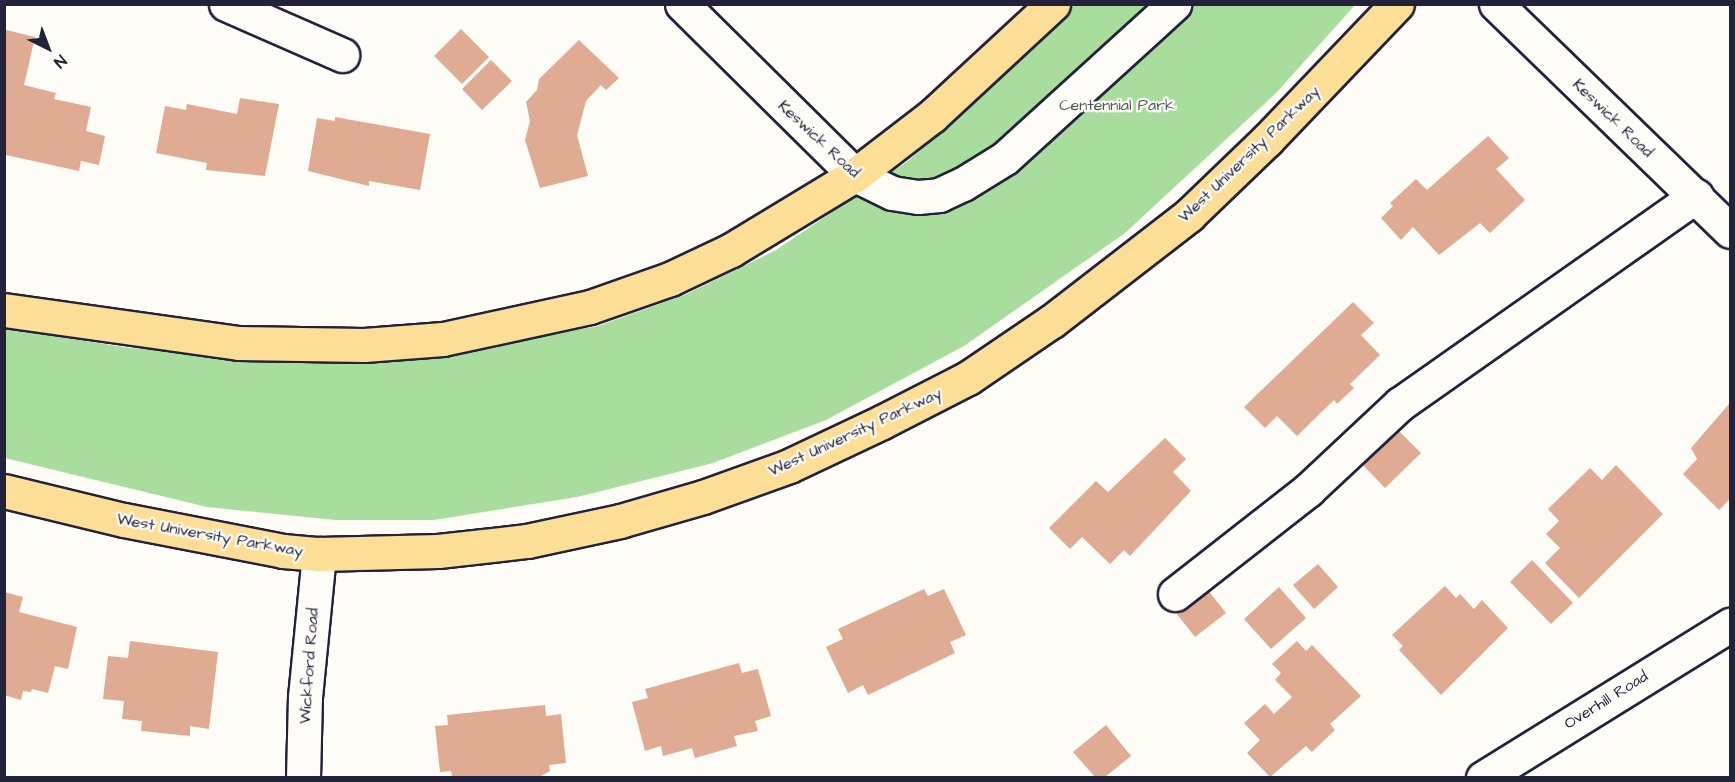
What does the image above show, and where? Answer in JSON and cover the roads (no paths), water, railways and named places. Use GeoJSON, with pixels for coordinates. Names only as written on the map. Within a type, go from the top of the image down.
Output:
{"type":"FeatureCollection","features":[{"type":"Feature","properties":{"kind":"main road"},"geometry":{"type":"LineString","coordinates":[[4,310],[239,343],[364,345],[443,339],[590,307],[670,279],[731,250],[855,175],[932,116],[1053,4]]}},
{"type":"Feature","properties":{"kind":"main road","name":"West University Parkway"},"geometry":{"type":"LineString","coordinates":[[4,491],[124,520],[283,551],[319,554],[438,551],[527,541],[620,521],[789,466],[968,378],[1052,321],[1189,215],[1397,4]]}},
{"type":"Feature","properties":{"kind":"street"},"geometry":{"type":"LineString","coordinates":[[226,4],[342,55]]}},
{"type":"Feature","properties":{"kind":"street","name":"Keswick Road"},"geometry":{"type":"LineString","coordinates":[[682,4],[855,175],[892,194],[918,197],[939,195],[963,184],[1005,158],[1067,106],[1174,4]]}},
{"type":"Feature","properties":{"kind":"street","name":"Keswick Road"},"geometry":{"type":"LineString","coordinates":[[1496,4],[1731,231]]}},
{"type":"Feature","properties":{"kind":"street"},"geometry":{"type":"LineString","coordinates":[[1174,594],[1308,490],[1400,404],[1696,196]]}},
{"type":"Feature","properties":{"kind":"street","name":"Wickford Road"},"geometry":{"type":"LineString","coordinates":[[303,777],[305,697],[319,554]]}},
{"type":"Feature","properties":{"kind":"street","name":"Overhill Road"},"geometry":{"type":"LineString","coordinates":[[1483,777],[1731,625]]}},
{"type":"Feature","properties":{"kind":"park label","name":"Centennial Park"},"geometry":{"type":"Point","coordinates":[1117,105]}}]}
